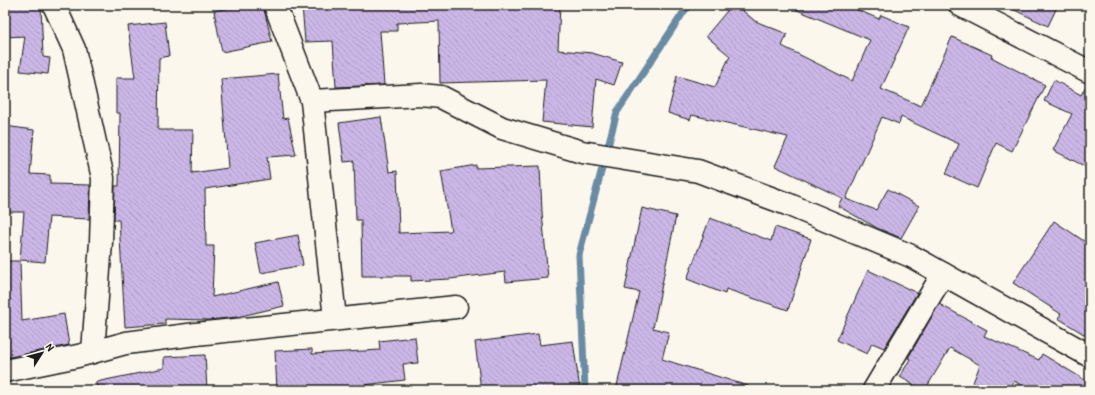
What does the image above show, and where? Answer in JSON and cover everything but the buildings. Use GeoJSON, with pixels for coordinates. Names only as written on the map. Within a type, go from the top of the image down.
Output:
{"type":"FeatureCollection","features":[{"type":"Feature","properties":{"kind":"street"},"geometry":{"type":"LineString","coordinates":[[54,5],[74,49],[103,178],[101,242],[93,352]]}},
{"type":"Feature","properties":{"kind":"street"},"geometry":{"type":"LineString","coordinates":[[275,5],[312,101],[335,319]]}},
{"type":"Feature","properties":{"kind":"street"},"geometry":{"type":"LineString","coordinates":[[960,5],[1088,66]]}},
{"type":"Feature","properties":{"kind":"street"},"geometry":{"type":"LineString","coordinates":[[312,101],[421,95],[441,97],[502,128],[582,152],[698,170],[787,204],[896,250],[943,274],[1090,356]]}},
{"type":"Feature","properties":{"kind":"street"},"geometry":{"type":"LineString","coordinates":[[874,390],[943,274]]}},
{"type":"Feature","properties":{"kind":"street"},"geometry":{"type":"LineString","coordinates":[[5,371],[78,356],[126,343],[196,334],[456,307]]}},
{"type":"Feature","properties":{"kind":"waterway"},"geometry":{"type":"LineString","coordinates":[[585,390],[579,255],[617,112],[685,10],[691,5]]}}]}
